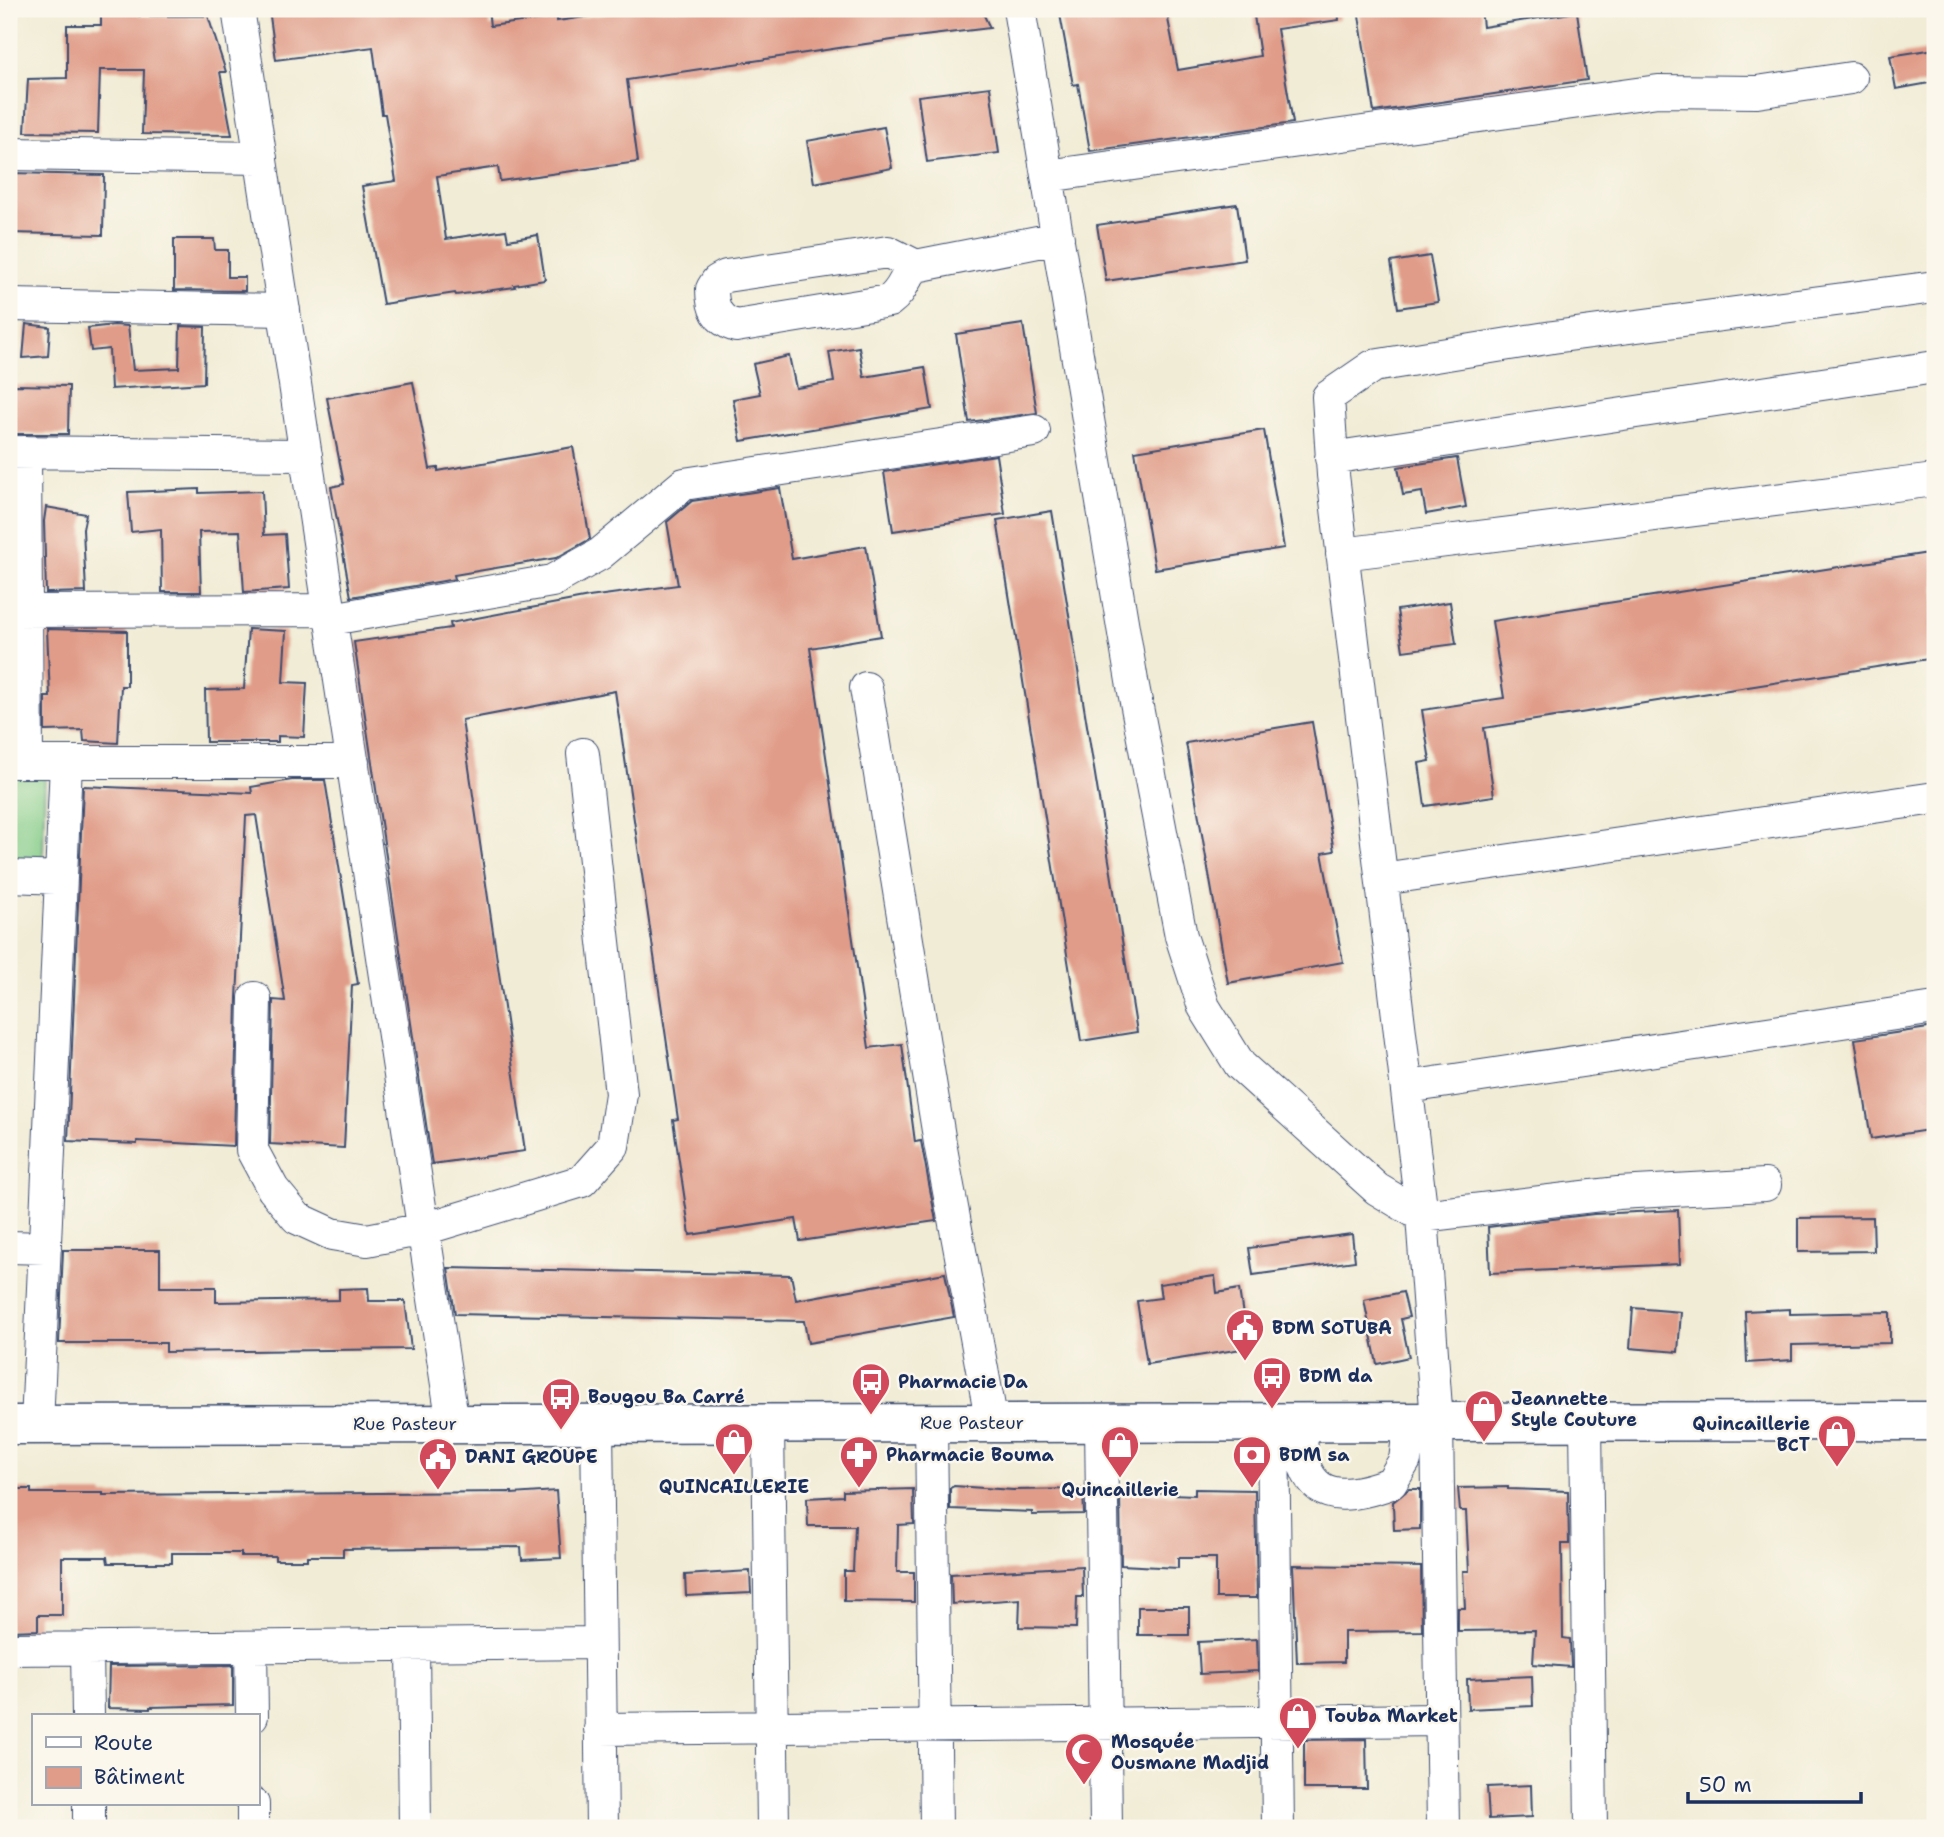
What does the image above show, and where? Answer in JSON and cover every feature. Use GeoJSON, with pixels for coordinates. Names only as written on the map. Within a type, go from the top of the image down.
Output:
{"type":"FeatureCollection","features":[{"type":"Feature","properties":{"kind":"main road","name":"Rue Pasteur"},"geometry":{"type":"LineString","coordinates":[[23,1425],[1935,1421]]}},
{"type":"Feature","properties":{"kind":"street"},"geometry":{"type":"LineString","coordinates":[[238,9],[453,1424]]}},
{"type":"Feature","properties":{"kind":"street"},"geometry":{"type":"LineString","coordinates":[[1019,9],[1137,708],[1181,936],[1203,1007],[1240,1065],[1377,1189],[1422,1216],[1618,1193],[1765,1185]]}},
{"type":"Feature","properties":{"kind":"street"},"geometry":{"type":"LineString","coordinates":[[1047,176],[1658,91],[1757,92],[1851,78]]}},
{"type":"Feature","properties":{"kind":"street"},"geometry":{"type":"LineString","coordinates":[[9,154],[261,158]]}},
{"type":"Feature","properties":{"kind":"street"},"geometry":{"type":"LineString","coordinates":[[916,266],[888,252],[726,276],[717,281],[712,289],[714,308],[726,323],[736,326],[889,301],[900,293],[909,273],[916,266],[1058,238]]}},
{"type":"Feature","properties":{"kind":"street"},"geometry":{"type":"LineString","coordinates":[[1443,1828],[1441,1720],[1423,1422],[1422,1216],[1342,554],[1331,458],[1328,397],[1373,366],[1553,337],[1935,287]]}},
{"type":"Feature","properties":{"kind":"street"},"geometry":{"type":"LineString","coordinates":[[9,305],[284,310]]}},
{"type":"Feature","properties":{"kind":"street"},"geometry":{"type":"LineString","coordinates":[[1331,458],[1935,367]]}},
{"type":"Feature","properties":{"kind":"street"},"geometry":{"type":"LineString","coordinates":[[17,611],[330,614],[552,580],[600,554],[684,484],[1034,431]]}},
{"type":"Feature","properties":{"kind":"street"},"geometry":{"type":"LineString","coordinates":[[306,455],[17,452],[18,762],[353,762]]}},
{"type":"Feature","properties":{"kind":"street"},"geometry":{"type":"LineString","coordinates":[[1342,554],[1935,480]]}},
{"type":"Feature","properties":{"kind":"street"},"geometry":{"type":"LineString","coordinates":[[866,688],[940,1143],[992,1423]]}},
{"type":"Feature","properties":{"kind":"street"},"geometry":{"type":"LineString","coordinates":[[256,998],[252,1150],[273,1189],[297,1219],[332,1234],[367,1240],[424,1229],[582,1181],[613,1146],[621,1094],[583,754]]}},
{"type":"Feature","properties":{"kind":"street"},"geometry":{"type":"LineString","coordinates":[[23,1425],[45,1248],[65,763]]}},
{"type":"Feature","properties":{"kind":"street"},"geometry":{"type":"LineString","coordinates":[[1382,879],[1935,798]]}},
{"type":"Feature","properties":{"kind":"street"},"geometry":{"type":"LineString","coordinates":[[9,876],[61,878]]}},
{"type":"Feature","properties":{"kind":"street"},"geometry":{"type":"LineString","coordinates":[[1408,1087],[1935,1008]]}},
{"type":"Feature","properties":{"kind":"street"},"geometry":{"type":"LineString","coordinates":[[9,1247],[45,1248]]}},
{"type":"Feature","properties":{"kind":"street"},"geometry":{"type":"LineString","coordinates":[[1287,1423],[1304,1466],[1316,1486],[1335,1495],[1376,1489],[1391,1483],[1423,1422]]}},
{"type":"Feature","properties":{"kind":"street"},"geometry":{"type":"LineString","coordinates":[[1586,1422],[1591,1828]]}},
{"type":"Feature","properties":{"kind":"street"},"geometry":{"type":"LineString","coordinates":[[768,1423],[773,1828]]}},
{"type":"Feature","properties":{"kind":"street"},"geometry":{"type":"LineString","coordinates":[[931,1423],[936,1828]]}},
{"type":"Feature","properties":{"kind":"street"},"geometry":{"type":"LineString","coordinates":[[1101,1423],[1106,1828]]}},
{"type":"Feature","properties":{"kind":"street"},"geometry":{"type":"LineString","coordinates":[[1278,1828],[1277,1721],[1287,1423]]}},
{"type":"Feature","properties":{"kind":"street"},"geometry":{"type":"LineString","coordinates":[[597,1424],[601,1828]]}},
{"type":"Feature","properties":{"kind":"street"},"geometry":{"type":"LineString","coordinates":[[9,1649],[599,1643]]}},
{"type":"Feature","properties":{"kind":"street"},"geometry":{"type":"LineString","coordinates":[[413,1645],[415,1828]]}},
{"type":"Feature","properties":{"kind":"street"},"geometry":{"type":"LineString","coordinates":[[251,1647],[252,1714]]}},
{"type":"Feature","properties":{"kind":"street"},"geometry":{"type":"LineString","coordinates":[[87,1648],[88,1714]]}},
{"type":"Feature","properties":{"kind":"street"},"geometry":{"type":"LineString","coordinates":[[600,1729],[1441,1720]]}},
{"type":"Feature","properties":{"kind":"street"},"geometry":{"type":"LineString","coordinates":[[89,1806],[89,1828]]}},
{"type":"Feature","properties":{"kind":"street"},"geometry":{"type":"LineString","coordinates":[[253,1806],[253,1828]]}},
{"type":"Feature","properties":{"kind":"green space"},"geometry":{"type":"Polygon","coordinates":[[[9,772],[45,772],[43,859],[9,858],[9,772]]]}},
{"type":"Feature","properties":{"kind":"building"},"geometry":{"type":"Polygon","coordinates":[[[269,9],[488,9],[490,26],[557,17],[557,21],[641,9],[981,9],[990,28],[627,80],[638,162],[500,181],[498,167],[437,176],[446,239],[506,230],[508,240],[538,235],[545,280],[514,285],[515,287],[383,304],[362,186],[396,181],[385,114],[382,114],[373,47],[276,60],[269,9]]]}},
{"type":"Feature","properties":{"kind":"building"},"geometry":{"type":"Polygon","coordinates":[[[1059,9],[1166,9],[1178,70],[1260,56],[1253,9],[1338,9],[1339,20],[1277,29],[1293,123],[1090,151],[1078,84],[1073,85],[1059,9]]]}},
{"type":"Feature","properties":{"kind":"building"},"geometry":{"type":"Polygon","coordinates":[[[1358,9],[1481,9],[1483,27],[1577,12],[1587,80],[1374,112],[1358,9]]]}},
{"type":"Feature","properties":{"kind":"building"},"geometry":{"type":"Polygon","coordinates":[[[101,10],[139,10],[139,16],[208,16],[226,72],[220,72],[232,135],[142,134],[144,70],[100,70],[98,133],[25,132],[28,79],[67,78],[67,25],[101,25],[101,10]]]}},
{"type":"Feature","properties":{"kind":"building"},"geometry":{"type":"Polygon","coordinates":[[[1935,49],[1935,82],[1896,89],[1890,56],[1935,49]]]}},
{"type":"Feature","properties":{"kind":"building"},"geometry":{"type":"Polygon","coordinates":[[[990,87],[999,153],[927,162],[918,96],[990,87]]]}},
{"type":"Feature","properties":{"kind":"building"},"geometry":{"type":"Polygon","coordinates":[[[884,127],[892,168],[814,183],[807,141],[884,127]]]}},
{"type":"Feature","properties":{"kind":"building"},"geometry":{"type":"Polygon","coordinates":[[[9,173],[104,175],[103,235],[9,233],[9,173]]]}},
{"type":"Feature","properties":{"kind":"building"},"geometry":{"type":"Polygon","coordinates":[[[1237,204],[1245,260],[1106,281],[1097,225],[1237,204]]]}},
{"type":"Feature","properties":{"kind":"building"},"geometry":{"type":"Polygon","coordinates":[[[174,239],[214,239],[215,250],[228,250],[228,277],[245,277],[245,291],[174,290],[174,239]]]}},
{"type":"Feature","properties":{"kind":"building"},"geometry":{"type":"Polygon","coordinates":[[[1430,256],[1438,302],[1398,308],[1391,262],[1430,256]]]}},
{"type":"Feature","properties":{"kind":"building"},"geometry":{"type":"Polygon","coordinates":[[[26,324],[50,327],[48,356],[23,358],[26,324]]]}},
{"type":"Feature","properties":{"kind":"building"},"geometry":{"type":"Polygon","coordinates":[[[1023,324],[1037,413],[969,422],[956,334],[1023,324]]]}},
{"type":"Feature","properties":{"kind":"building"},"geometry":{"type":"Polygon","coordinates":[[[128,326],[133,370],[179,368],[180,326],[205,327],[204,383],[111,389],[109,349],[91,351],[88,328],[128,326]]]}},
{"type":"Feature","properties":{"kind":"building"},"geometry":{"type":"Polygon","coordinates":[[[859,347],[864,377],[925,367],[932,409],[741,441],[733,399],[760,394],[753,364],[789,356],[796,388],[834,382],[829,352],[859,347]]]}},
{"type":"Feature","properties":{"kind":"building"},"geometry":{"type":"Polygon","coordinates":[[[413,382],[430,469],[438,468],[438,471],[573,447],[590,539],[556,558],[454,575],[455,579],[351,597],[331,487],[344,484],[327,398],[413,382]]]}},
{"type":"Feature","properties":{"kind":"building"},"geometry":{"type":"Polygon","coordinates":[[[13,385],[69,386],[68,434],[10,434],[13,385]]]}},
{"type":"Feature","properties":{"kind":"building"},"geometry":{"type":"Polygon","coordinates":[[[1264,430],[1284,548],[1155,569],[1135,451],[1264,430]]]}},
{"type":"Feature","properties":{"kind":"building"},"geometry":{"type":"Polygon","coordinates":[[[996,455],[1005,514],[893,531],[884,472],[996,455]]]}},
{"type":"Feature","properties":{"kind":"building"},"geometry":{"type":"Polygon","coordinates":[[[1457,458],[1466,507],[1426,514],[1422,492],[1403,495],[1398,467],[1457,458]]]}},
{"type":"Feature","properties":{"kind":"building"},"geometry":{"type":"Polygon","coordinates":[[[780,488],[792,559],[866,546],[881,636],[810,648],[869,1048],[902,1044],[915,1142],[921,1141],[936,1221],[800,1241],[796,1219],[690,1235],[673,1120],[678,1119],[615,691],[462,720],[525,1151],[432,1164],[354,642],[451,628],[450,623],[589,597],[678,585],[667,522],[692,501],[780,488]]]}},
{"type":"Feature","properties":{"kind":"building"},"geometry":{"type":"Polygon","coordinates":[[[199,489],[199,493],[262,491],[264,535],[285,534],[289,589],[244,592],[240,531],[199,532],[201,592],[162,592],[161,529],[131,532],[128,492],[199,489]]]}},
{"type":"Feature","properties":{"kind":"building"},"geometry":{"type":"Polygon","coordinates":[[[46,507],[86,514],[83,529],[86,592],[46,593],[46,507]]]}},
{"type":"Feature","properties":{"kind":"building"},"geometry":{"type":"Polygon","coordinates":[[[1052,511],[1137,1032],[1081,1041],[997,520],[1052,511]]]}},
{"type":"Feature","properties":{"kind":"building"},"geometry":{"type":"Polygon","coordinates":[[[1935,552],[1935,658],[1484,728],[1494,796],[1425,806],[1419,763],[1430,761],[1422,710],[1504,698],[1492,621],[1935,552]]]}},
{"type":"Feature","properties":{"kind":"building"},"geometry":{"type":"Polygon","coordinates":[[[1450,602],[1456,644],[1403,651],[1397,610],[1450,602]]]}},
{"type":"Feature","properties":{"kind":"building"},"geometry":{"type":"Polygon","coordinates":[[[47,629],[127,631],[127,686],[121,686],[118,743],[84,741],[83,730],[45,731],[45,697],[50,697],[47,629]]]}},
{"type":"Feature","properties":{"kind":"building"},"geometry":{"type":"Polygon","coordinates":[[[248,629],[286,631],[283,682],[307,683],[304,737],[278,736],[278,742],[206,742],[205,690],[244,689],[248,629]]]}},
{"type":"Feature","properties":{"kind":"building"},"geometry":{"type":"Polygon","coordinates":[[[1312,722],[1334,851],[1322,853],[1343,962],[1228,983],[1186,743],[1312,722]]]}},
{"type":"Feature","properties":{"kind":"building"},"geometry":{"type":"Polygon","coordinates":[[[292,780],[325,780],[358,984],[352,985],[344,1148],[270,1144],[273,1000],[285,1001],[256,815],[246,816],[237,998],[234,1146],[68,1141],[83,786],[252,793],[251,787],[292,780]]]}},
{"type":"Feature","properties":{"kind":"building"},"geometry":{"type":"Polygon","coordinates":[[[1935,1027],[1935,1129],[1871,1139],[1855,1039],[1935,1027]]]}},
{"type":"Feature","properties":{"kind":"building"},"geometry":{"type":"Polygon","coordinates":[[[1678,1210],[1680,1264],[1490,1273],[1488,1227],[1594,1214],[1678,1210]]]}},
{"type":"Feature","properties":{"kind":"building"},"geometry":{"type":"Polygon","coordinates":[[[1873,1217],[1874,1251],[1798,1252],[1798,1218],[1873,1217]]]}},
{"type":"Feature","properties":{"kind":"building"},"geometry":{"type":"Polygon","coordinates":[[[1352,1234],[1355,1261],[1253,1275],[1249,1248],[1352,1234]]]}},
{"type":"Feature","properties":{"kind":"building"},"geometry":{"type":"Polygon","coordinates":[[[63,1250],[160,1250],[160,1287],[216,1287],[216,1302],[339,1300],[339,1289],[368,1288],[369,1301],[405,1301],[411,1349],[166,1352],[166,1343],[59,1343],[63,1250]]]}},
{"type":"Feature","properties":{"kind":"building"},"geometry":{"type":"Polygon","coordinates":[[[448,1268],[791,1275],[796,1300],[945,1273],[954,1317],[808,1343],[804,1321],[455,1314],[448,1268]]]}},
{"type":"Feature","properties":{"kind":"building"},"geometry":{"type":"Polygon","coordinates":[[[1215,1276],[1217,1293],[1239,1289],[1248,1348],[1147,1364],[1137,1301],[1161,1298],[1159,1284],[1215,1276]]]}},
{"type":"Feature","properties":{"kind":"building"},"geometry":{"type":"Polygon","coordinates":[[[1403,1292],[1409,1317],[1401,1319],[1409,1357],[1377,1364],[1364,1300],[1403,1292]]]}},
{"type":"Feature","properties":{"kind":"building"},"geometry":{"type":"Polygon","coordinates":[[[1633,1308],[1681,1312],[1678,1352],[1630,1348],[1633,1308]]]}},
{"type":"Feature","properties":{"kind":"building"},"geometry":{"type":"Polygon","coordinates":[[[1790,1309],[1790,1314],[1890,1312],[1890,1343],[1792,1345],[1792,1360],[1747,1363],[1745,1311],[1790,1309]]]}},
{"type":"Feature","properties":{"kind":"building"},"geometry":{"type":"Polygon","coordinates":[[[954,1486],[1013,1490],[1083,1489],[1084,1514],[1032,1515],[1032,1512],[950,1509],[950,1488],[954,1486]]]}},
{"type":"Feature","properties":{"kind":"building"},"geometry":{"type":"Polygon","coordinates":[[[1508,1487],[1568,1491],[1569,1544],[1562,1544],[1563,1638],[1570,1639],[1571,1667],[1533,1664],[1535,1630],[1458,1631],[1458,1608],[1465,1608],[1463,1571],[1469,1571],[1466,1511],[1460,1511],[1458,1488],[1508,1487]]]}},
{"type":"Feature","properties":{"kind":"building"},"geometry":{"type":"Polygon","coordinates":[[[9,1489],[31,1489],[31,1493],[103,1495],[512,1494],[556,1491],[561,1558],[522,1560],[521,1547],[343,1549],[343,1556],[307,1556],[307,1560],[275,1560],[275,1556],[241,1556],[241,1553],[172,1553],[172,1563],[108,1563],[107,1557],[62,1557],[62,1615],[38,1615],[38,1630],[9,1631],[9,1489]]]}},
{"type":"Feature","properties":{"kind":"building"},"geometry":{"type":"Polygon","coordinates":[[[913,1489],[914,1524],[898,1525],[897,1572],[914,1572],[914,1602],[844,1601],[844,1571],[853,1571],[855,1526],[808,1526],[807,1498],[843,1496],[843,1491],[913,1489]]]}},
{"type":"Feature","properties":{"kind":"building"},"geometry":{"type":"Polygon","coordinates":[[[1195,1489],[1255,1490],[1257,1598],[1216,1598],[1216,1558],[1178,1558],[1178,1568],[1121,1565],[1120,1492],[1195,1495],[1195,1489]]]}},
{"type":"Feature","properties":{"kind":"building"},"geometry":{"type":"Polygon","coordinates":[[[1409,1489],[1420,1489],[1420,1529],[1394,1530],[1393,1502],[1409,1489]]]}},
{"type":"Feature","properties":{"kind":"building"},"geometry":{"type":"Polygon","coordinates":[[[1293,1565],[1421,1567],[1422,1631],[1344,1632],[1344,1662],[1297,1663],[1293,1565]]]}},
{"type":"Feature","properties":{"kind":"building"},"geometry":{"type":"Polygon","coordinates":[[[1082,1566],[1083,1597],[1077,1597],[1076,1628],[1019,1627],[1020,1599],[952,1604],[951,1574],[1082,1566]]]}},
{"type":"Feature","properties":{"kind":"building"},"geometry":{"type":"Polygon","coordinates":[[[750,1571],[751,1593],[686,1596],[685,1575],[750,1571]]]}},
{"type":"Feature","properties":{"kind":"building"},"geometry":{"type":"Polygon","coordinates":[[[1138,1607],[1189,1607],[1189,1635],[1138,1635],[1138,1607]]]}},
{"type":"Feature","properties":{"kind":"building"},"geometry":{"type":"Polygon","coordinates":[[[1257,1639],[1258,1671],[1200,1674],[1198,1642],[1257,1639]]]}},
{"type":"Feature","properties":{"kind":"building"},"geometry":{"type":"Polygon","coordinates":[[[233,1665],[233,1705],[108,1708],[109,1666],[233,1665]]]}},
{"type":"Feature","properties":{"kind":"building"},"geometry":{"type":"Polygon","coordinates":[[[1532,1676],[1533,1706],[1468,1709],[1467,1679],[1532,1676]]]}},
{"type":"Feature","properties":{"kind":"building"},"geometry":{"type":"Polygon","coordinates":[[[1366,1739],[1367,1789],[1304,1789],[1304,1740],[1366,1739]]]}},
{"type":"Feature","properties":{"kind":"building"},"geometry":{"type":"Polygon","coordinates":[[[1531,1785],[1532,1817],[1489,1819],[1487,1787],[1531,1785]]]}},
{"type":"Feature","properties":{"kind":"place","name":"BDM SOTUBA"},"geometry":{"type":"Point","coordinates":[1245,1362]}},
{"type":"Feature","properties":{"kind":"place","name":"BDM da"},"geometry":{"type":"Point","coordinates":[1272,1410]}},
{"type":"Feature","properties":{"kind":"place","name":"Pharmacie Da"},"geometry":{"type":"Point","coordinates":[871,1416]}},
{"type":"Feature","properties":{"kind":"place","name":"Bougou Ba Carré"},"geometry":{"type":"Point","coordinates":[561,1431]}},
{"type":"Feature","properties":{"kind":"place","name":"Jeannette Style Couture"},"geometry":{"type":"Point","coordinates":[1484,1443]}},
{"type":"Feature","properties":{"kind":"place","name":"Quincaillerie BCT"},"geometry":{"type":"Point","coordinates":[1837,1468]}},
{"type":"Feature","properties":{"kind":"place","name":"QUINCAILLERIE"},"geometry":{"type":"Point","coordinates":[734,1476]}},
{"type":"Feature","properties":{"kind":"place","name":"Quincaillerie"},"geometry":{"type":"Point","coordinates":[1120,1479]}},
{"type":"Feature","properties":{"kind":"place","name":"Pharmacie Bouma"},"geometry":{"type":"Point","coordinates":[859,1489]}},
{"type":"Feature","properties":{"kind":"place","name":"BDM sa"},"geometry":{"type":"Point","coordinates":[1252,1489]}},
{"type":"Feature","properties":{"kind":"place","name":"DANI GROUPE"},"geometry":{"type":"Point","coordinates":[438,1491]}},
{"type":"Feature","properties":{"kind":"place","name":"Touba Market"},"geometry":{"type":"Point","coordinates":[1298,1750]}},
{"type":"Feature","properties":{"kind":"place","name":"Mosquée Ousmane Madjid"},"geometry":{"type":"Point","coordinates":[1084,1786]}}]}
